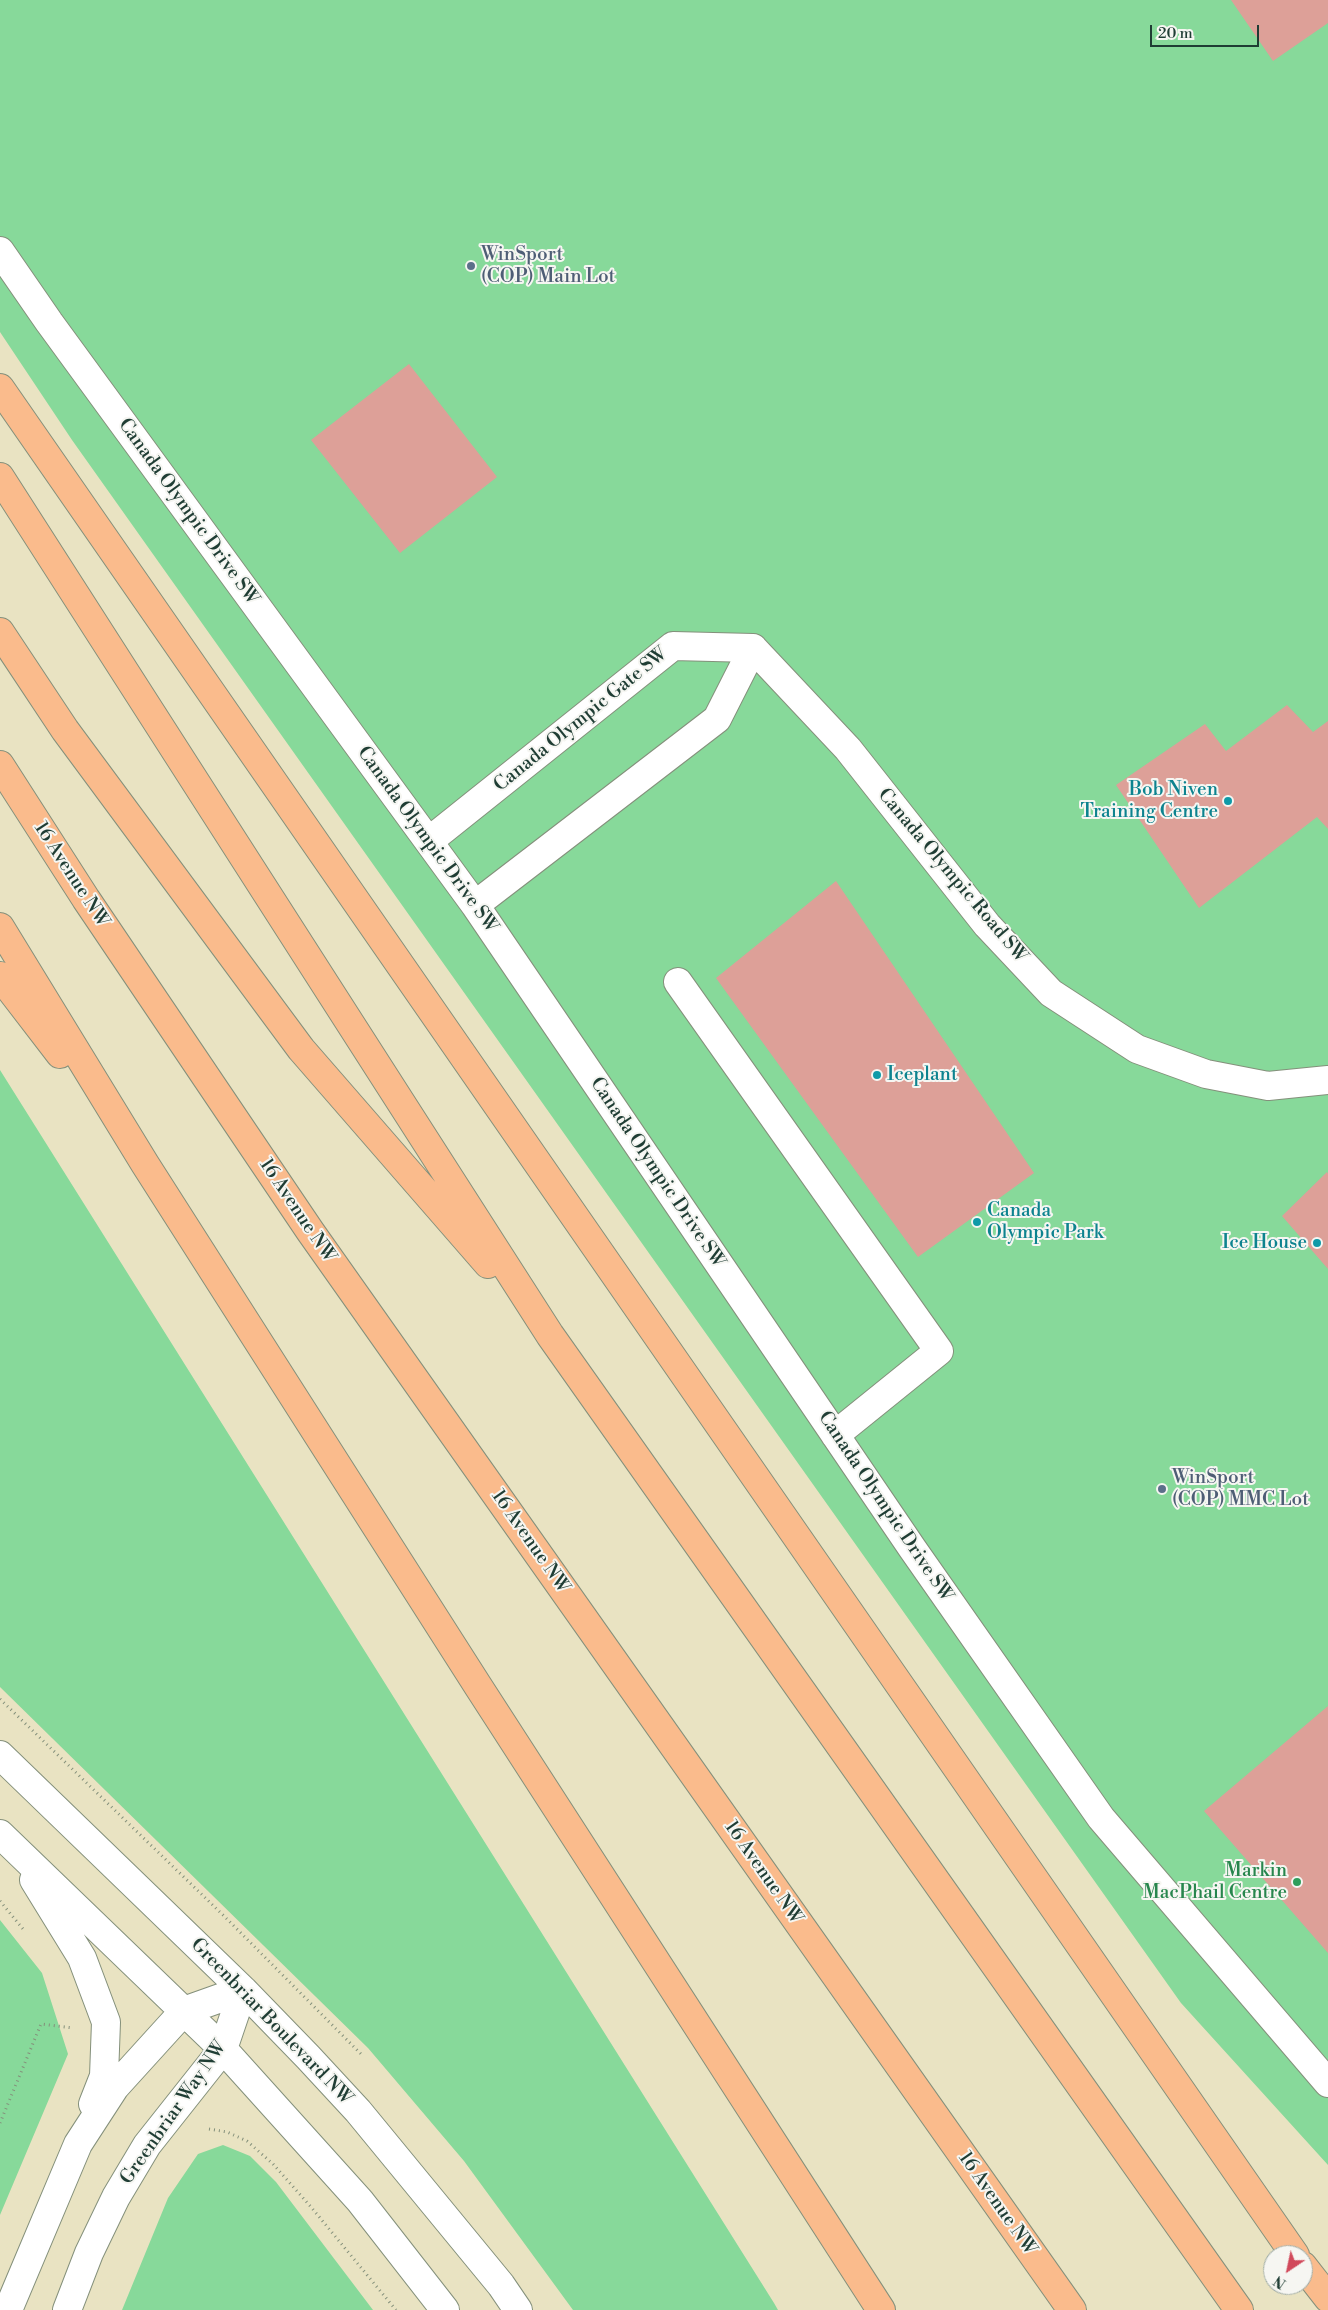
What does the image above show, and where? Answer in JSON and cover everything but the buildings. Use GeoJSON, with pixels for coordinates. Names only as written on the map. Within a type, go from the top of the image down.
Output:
{"type":"FeatureCollection","features":[{"type":"Feature","properties":{"kind":"highway"},"geometry":{"type":"LineString","coordinates":[[0,388],[1288,2245]]}},
{"type":"Feature","properties":{"kind":"highway"},"geometry":{"type":"LineString","coordinates":[[0,477],[550,1335],[1239,2310]]}},
{"type":"Feature","properties":{"kind":"highway"},"geometry":{"type":"LineString","coordinates":[[0,632],[65,730],[301,1049],[550,1335]]}},
{"type":"Feature","properties":{"kind":"highway","name":"16 Avenue NW"},"geometry":{"type":"LineString","coordinates":[[0,765],[86,899],[310,1231],[1072,2310]]}},
{"type":"Feature","properties":{"kind":"highway"},"geometry":{"type":"LineString","coordinates":[[0,927],[145,1164],[478,1686],[881,2310]]}},
{"type":"Feature","properties":{"kind":"highway"},"geometry":{"type":"LineString","coordinates":[[0,976],[145,1164]]}},
{"type":"Feature","properties":{"kind":"highway"},"geometry":{"type":"LineString","coordinates":[[1313,2279],[1328,2298]]}},
{"type":"Feature","properties":{"kind":"street","name":"Canada Olympic Drive SW"},"geometry":{"type":"LineString","coordinates":[[0,251],[49,322],[475,905],[835,1435],[1100,1818],[1328,2083]]}},
{"type":"Feature","properties":{"kind":"street","name":"Canada Olympic Gate SW"},"geometry":{"type":"LineString","coordinates":[[429,841],[673,646],[754,648]]}},
{"type":"Feature","properties":{"kind":"street"},"geometry":{"type":"LineString","coordinates":[[475,905],[717,719],[754,648]]}},
{"type":"Feature","properties":{"kind":"street","name":"Canada Olympic Road SW"},"geometry":{"type":"LineString","coordinates":[[754,648],[848,749],[987,925],[1051,993],[1137,1048],[1206,1074],[1268,1086],[1328,1080]]}},
{"type":"Feature","properties":{"kind":"street"},"geometry":{"type":"LineString","coordinates":[[678,982],[939,1351],[835,1435]]}},
{"type":"Feature","properties":{"kind":"street","name":"Greenbriar Boulevard NW"},"geometry":{"type":"LineString","coordinates":[[0,1755],[243,1990],[358,2110],[501,2286],[518,2310]]}},
{"type":"Feature","properties":{"kind":"street"},"geometry":{"type":"LineString","coordinates":[[7,1840],[223,2049],[360,2201],[445,2310]]}},
{"type":"Feature","properties":{"kind":"street"},"geometry":{"type":"LineString","coordinates":[[7,1840],[82,1958],[106,2022],[104,2076],[78,2144],[8,2310]]}},
{"type":"Feature","properties":{"kind":"street"},"geometry":{"type":"LineString","coordinates":[[78,2144],[115,2087],[184,2011],[243,1990]]}},
{"type":"Feature","properties":{"kind":"street","name":"Greenbriar Way NW"},"geometry":{"type":"LineString","coordinates":[[67,2310],[88,2253],[116,2197],[147,2145],[223,2049],[243,1990]]}},
{"type":"Feature","properties":{"kind":"path"},"geometry":{"type":"LineString","coordinates":[[0,1699],[224,1916],[362,2055]]}},
{"type":"Feature","properties":{"kind":"path"},"geometry":{"type":"LineString","coordinates":[[0,2123],[41,2024],[75,2029]]}},
{"type":"Feature","properties":{"kind":"path"},"geometry":{"type":"LineString","coordinates":[[209,2129],[227,2132],[247,2141],[273,2164],[312,2207],[396,2310]]}},
{"type":"Feature","properties":{"kind":"green space","name":"Canada Olympic Park"},"geometry":{"type":"Polygon","coordinates":[[[0,0],[1328,0],[1328,2165],[1181,2003],[72,440],[0,332],[0,0]]]}},
{"type":"Feature","properties":{"kind":"green space"},"geometry":{"type":"Polygon","coordinates":[[[0,1070],[778,2310],[573,2310],[464,2161],[368,2048],[0,1687],[0,1070]]]}},
{"type":"Feature","properties":{"kind":"green space"},"geometry":{"type":"Polygon","coordinates":[[[0,1920],[42,1973],[68,2054],[0,2215],[0,1920]]]}},
{"type":"Feature","properties":{"kind":"green space"},"geometry":{"type":"Polygon","coordinates":[[[223,2145],[250,2156],[276,2182],[373,2310],[122,2310],[168,2198],[198,2154],[223,2145]]]}},
{"type":"Feature","properties":{"kind":"place","name":"WinSport (COP) Main Lot"},"geometry":{"type":"Point","coordinates":[471,266]}},
{"type":"Feature","properties":{"kind":"place","name":"Bob Niven Training Centre"},"geometry":{"type":"Point","coordinates":[1228,801]}},
{"type":"Feature","properties":{"kind":"place","name":"Iceplant"},"geometry":{"type":"Point","coordinates":[877,1075]}},
{"type":"Feature","properties":{"kind":"place","name":"Canada Olympic Park"},"geometry":{"type":"Point","coordinates":[977,1222]}},
{"type":"Feature","properties":{"kind":"place","name":"Ice House"},"geometry":{"type":"Point","coordinates":[1317,1243]}},
{"type":"Feature","properties":{"kind":"place","name":"WinSport (COP) MMC Lot"},"geometry":{"type":"Point","coordinates":[1162,1489]}},
{"type":"Feature","properties":{"kind":"place","name":"Markin MacPhail Centre"},"geometry":{"type":"Point","coordinates":[1297,1882]}}]}
